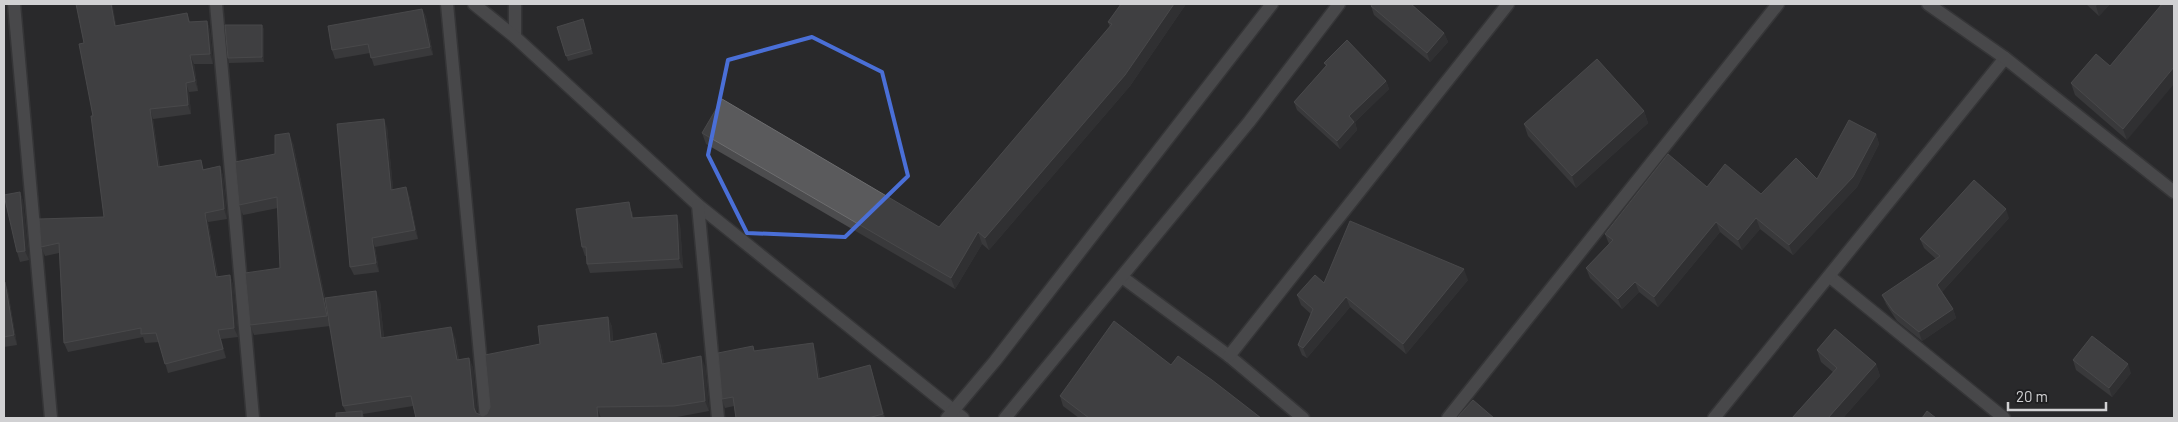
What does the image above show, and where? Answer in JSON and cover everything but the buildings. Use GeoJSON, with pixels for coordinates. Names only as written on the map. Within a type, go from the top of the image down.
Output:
{"type":"FeatureCollection","features":[{"type":"Feature","properties":{"kind":"street"},"geometry":{"type":"LineString","coordinates":[[14,4],[51,418]]}},
{"type":"Feature","properties":{"kind":"street"},"geometry":{"type":"LineString","coordinates":[[216,4],[252,418]]}},
{"type":"Feature","properties":{"kind":"street"},"geometry":{"type":"LineString","coordinates":[[447,4],[486,418]]}},
{"type":"Feature","properties":{"kind":"street"},"geometry":{"type":"LineString","coordinates":[[474,4],[515,37],[698,205],[955,416],[1272,4]]}},
{"type":"Feature","properties":{"kind":"street"},"geometry":{"type":"LineString","coordinates":[[515,4],[515,37]]}},
{"type":"Feature","properties":{"kind":"street"},"geometry":{"type":"LineString","coordinates":[[1005,418],[1250,122],[1339,4]]}},
{"type":"Feature","properties":{"kind":"street"},"geometry":{"type":"LineString","coordinates":[[1229,356],[1508,4]]}},
{"type":"Feature","properties":{"kind":"street"},"geometry":{"type":"LineString","coordinates":[[1448,418],[1778,4]]}},
{"type":"Feature","properties":{"kind":"street"},"geometry":{"type":"LineString","coordinates":[[1928,4],[2005,58],[2174,192]]}},
{"type":"Feature","properties":{"kind":"street"},"geometry":{"type":"LineString","coordinates":[[1714,418],[2005,58]]}},
{"type":"Feature","properties":{"kind":"street"},"geometry":{"type":"LineString","coordinates":[[698,205],[718,418]]}},
{"type":"Feature","properties":{"kind":"street"},"geometry":{"type":"LineString","coordinates":[[1828,276],[2004,418]]}},
{"type":"Feature","properties":{"kind":"street"},"geometry":{"type":"LineString","coordinates":[[1122,277],[1229,356],[1304,418]]}},
{"type":"Feature","properties":{"kind":"highlighted area"},"geometry":{"type":"Polygon","coordinates":[[[812,37],[882,72],[908,176],[845,237],[747,233],[708,155],[728,60],[812,37]]]}}]}
